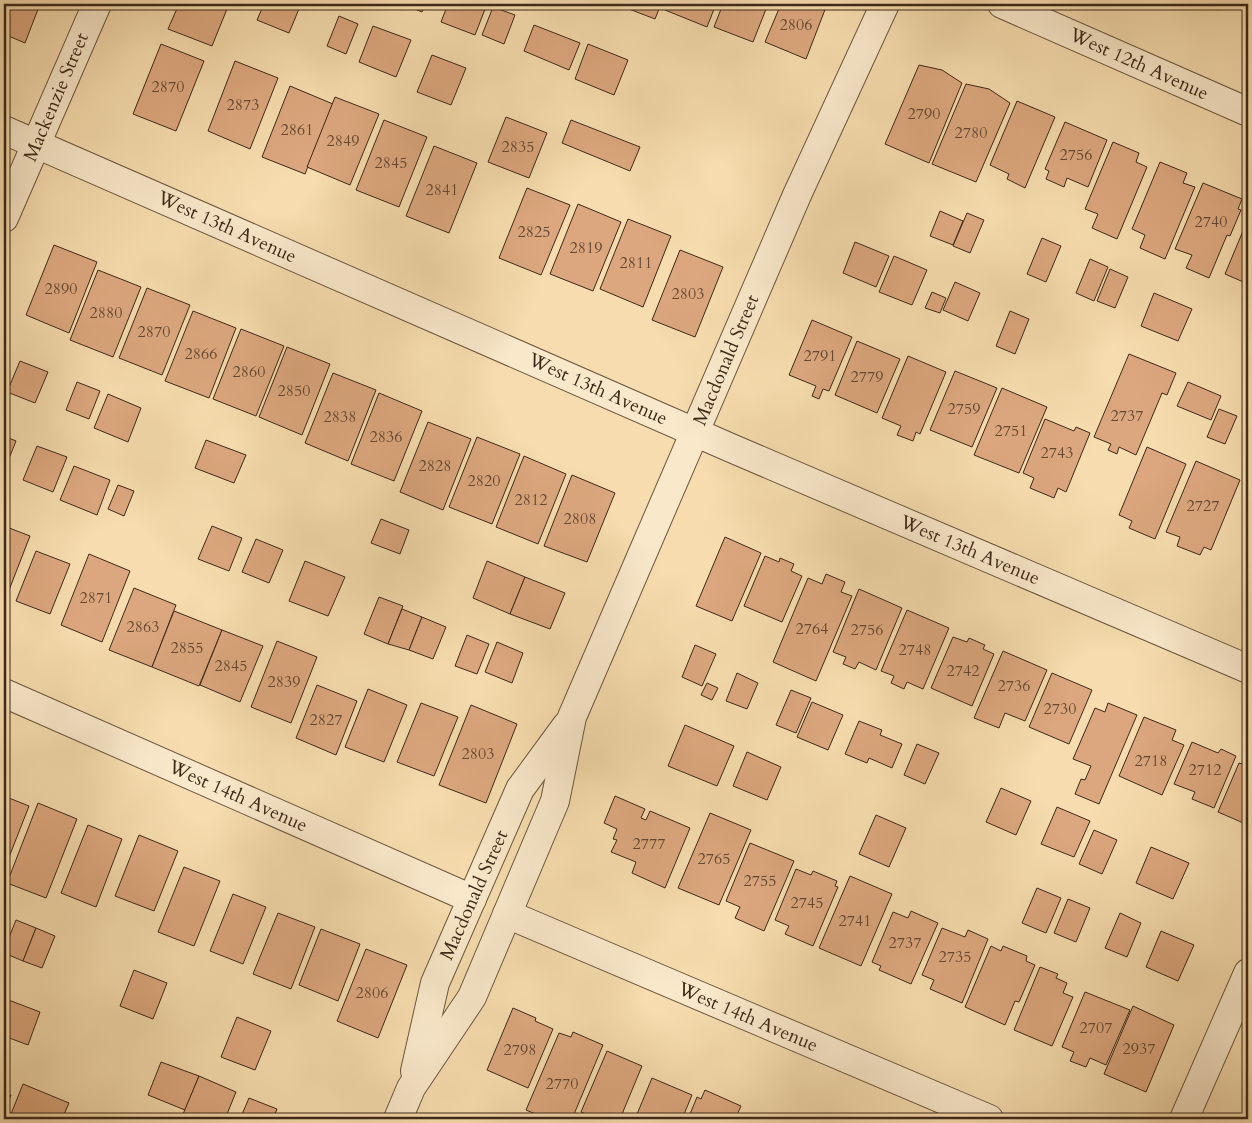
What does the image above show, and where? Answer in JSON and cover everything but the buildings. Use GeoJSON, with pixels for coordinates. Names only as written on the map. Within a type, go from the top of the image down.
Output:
{"type":"FeatureCollection","features":[{"type":"Feature","properties":{"kind":"street","name":"Mackenzie Street"},"geometry":{"type":"LineString","coordinates":[[4,218],[96,4]]}},
{"type":"Feature","properties":{"kind":"street","name":"Macdonald Street"},"geometry":{"type":"LineString","coordinates":[[411,1088],[472,997],[555,802],[572,717],[797,196],[884,4]]}},
{"type":"Feature","properties":{"kind":"street","name":"West 12th Avenue"},"geometry":{"type":"LineString","coordinates":[[1002,4],[1248,112]]}},
{"type":"Feature","properties":{"kind":"street","name":"West 13th Avenue"},"geometry":{"type":"LineString","coordinates":[[4,130],[695,432],[1248,669]]}},
{"type":"Feature","properties":{"kind":"street","name":"West 14th Avenue"},"geometry":{"type":"LineString","coordinates":[[4,693],[472,899]]}},
{"type":"Feature","properties":{"kind":"street","name":"Macdonald Street"},"geometry":{"type":"LineString","coordinates":[[398,1119],[411,1088],[435,983],[520,789],[572,717]]}},
{"type":"Feature","properties":{"kind":"street","name":"West 14th Avenue"},"geometry":{"type":"LineString","coordinates":[[507,914],[989,1119]]}},
{"type":"Feature","properties":{"kind":"street"},"geometry":{"type":"LineString","coordinates":[[1184,1119],[1248,973]]}}]}
